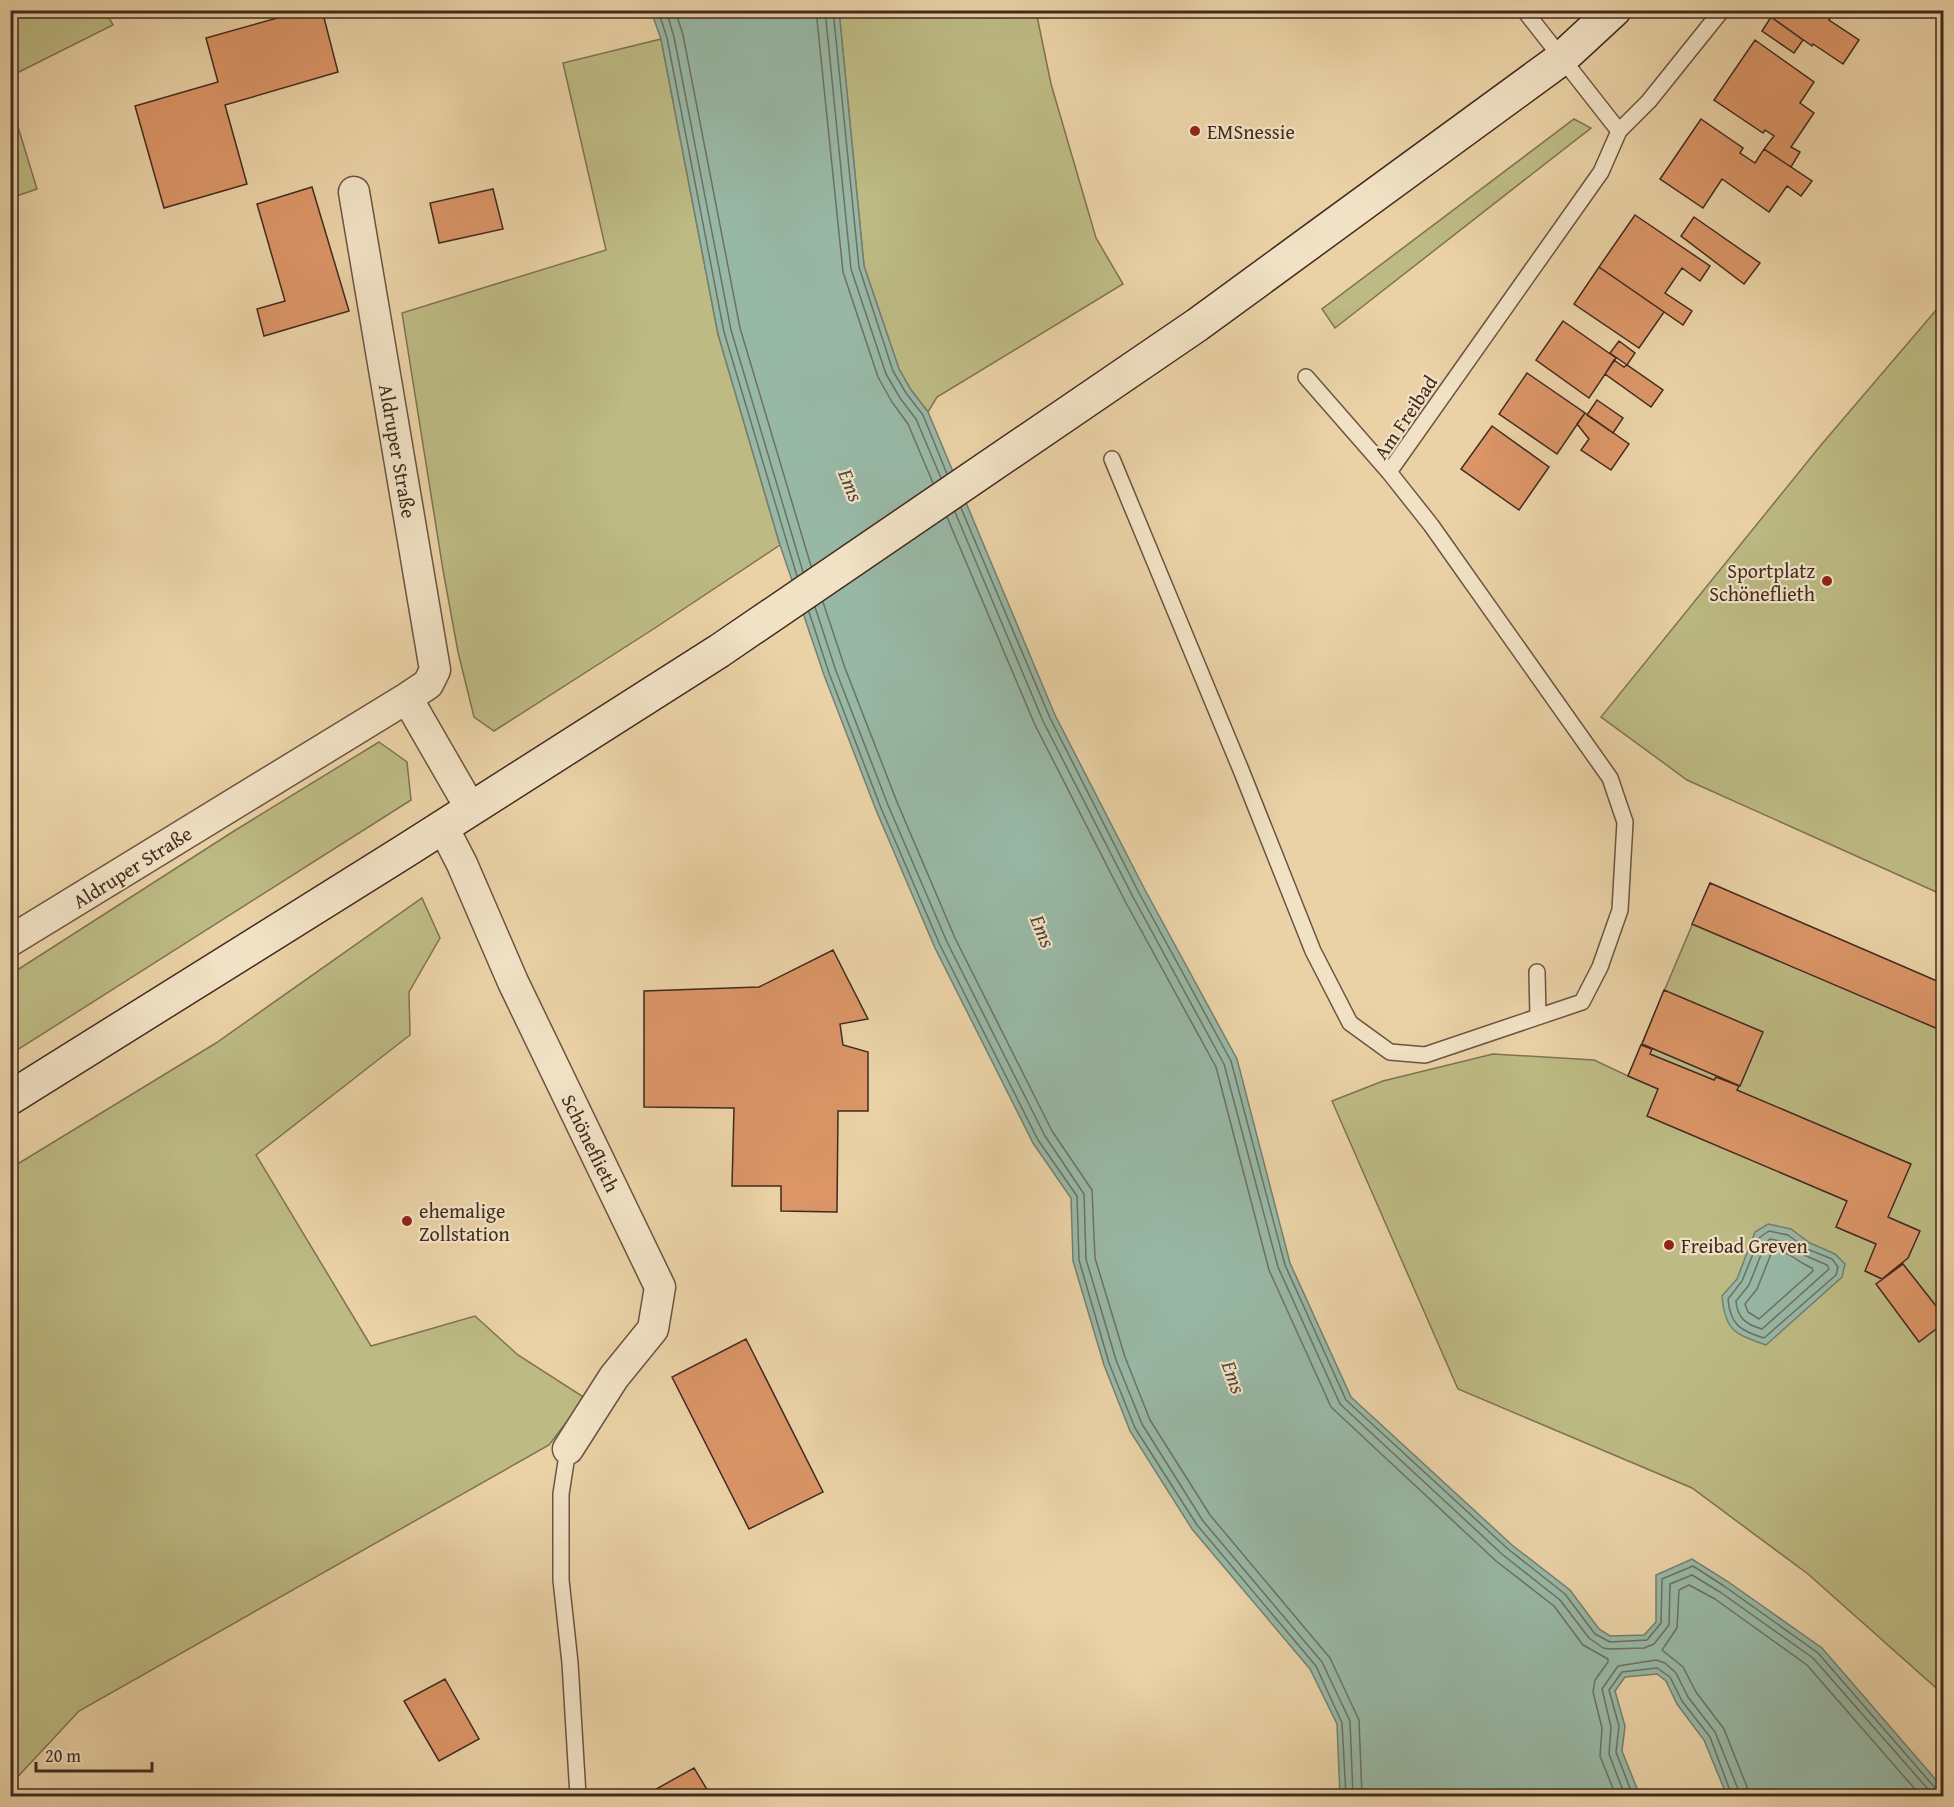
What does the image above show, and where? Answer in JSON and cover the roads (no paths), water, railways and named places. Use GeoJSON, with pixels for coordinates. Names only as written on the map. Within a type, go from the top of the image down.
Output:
{"type":"FeatureCollection","features":[{"type":"Feature","properties":{"kind":"main road"},"geometry":{"type":"LineString","coordinates":[[10,1098],[719,651],[1197,325],[1561,59],[1614,10]]}},
{"type":"Feature","properties":{"kind":"street","name":"Aldruper Straße"},"geometry":{"type":"LineString","coordinates":[[10,941],[407,698],[428,684],[435,670],[354,192]]}},
{"type":"Feature","properties":{"kind":"street"},"geometry":{"type":"LineString","coordinates":[[407,698],[471,809]]}},
{"type":"Feature","properties":{"kind":"street","name":"Schöneflieth"},"geometry":{"type":"LineString","coordinates":[[443,827],[462,864],[513,982],[660,1287],[653,1329],[614,1377],[567,1449]]}},
{"type":"Feature","properties":{"kind":"lane"},"geometry":{"type":"LineString","coordinates":[[1524,10],[1619,131]]}},
{"type":"Feature","properties":{"kind":"lane","name":"Am Freibad"},"geometry":{"type":"LineString","coordinates":[[1112,459],[1313,951],[1350,1023],[1390,1052],[1425,1055],[1582,1002],[1600,967],[1620,910],[1625,822],[1610,778],[1431,525],[1389,472],[1600,172],[1619,131],[1649,101],[1722,10]]}},
{"type":"Feature","properties":{"kind":"lane"},"geometry":{"type":"LineString","coordinates":[[1306,377],[1389,472]]}},
{"type":"Feature","properties":{"kind":"lane"},"geometry":{"type":"LineString","coordinates":[[1537,972],[1538,1017]]}},
{"type":"Feature","properties":{"kind":"lane"},"geometry":{"type":"LineString","coordinates":[[567,1449],[561,1494],[561,1580],[570,1663],[578,1797]]}},
{"type":"Feature","properties":{"kind":"water","name":"Ems"},"geometry":{"type":"Polygon","coordinates":[[[651,11],[839,11],[864,266],[899,369],[928,412],[1055,715],[1145,890],[1237,1059],[1290,1263],[1351,1397],[1512,1545],[1570,1590],[1599,1629],[1610,1636],[1644,1635],[1656,1622],[1656,1575],[1692,1559],[1727,1581],[1822,1648],[1943,1788],[1943,1796],[1727,1796],[1704,1740],[1677,1704],[1666,1681],[1657,1674],[1625,1677],[1615,1691],[1625,1726],[1622,1751],[1640,1796],[1340,1796],[1337,1724],[1310,1669],[1192,1529],[1130,1431],[1104,1365],[1073,1261],[1071,1198],[1033,1143],[935,948],[876,810],[824,675],[780,545],[718,334],[661,39],[651,11]]]}},
{"type":"Feature","properties":{"kind":"water"},"geometry":{"type":"Polygon","coordinates":[[[1768,1224],[1791,1229],[1810,1243],[1835,1254],[1845,1264],[1842,1277],[1766,1345],[1746,1338],[1733,1330],[1723,1308],[1722,1296],[1737,1279],[1755,1232],[1768,1224]]]}},
{"type":"Feature","properties":{"kind":"place","name":"EMSnessie"},"geometry":{"type":"Point","coordinates":[1195,131]}},
{"type":"Feature","properties":{"kind":"place","name":"Sportplatz Schöneflieth"},"geometry":{"type":"Point","coordinates":[1827,581]}},
{"type":"Feature","properties":{"kind":"place","name":"ehemalige Zollstation"},"geometry":{"type":"Point","coordinates":[407,1221]}},
{"type":"Feature","properties":{"kind":"place","name":"Freibad Greven"},"geometry":{"type":"Point","coordinates":[1669,1245]}}]}
